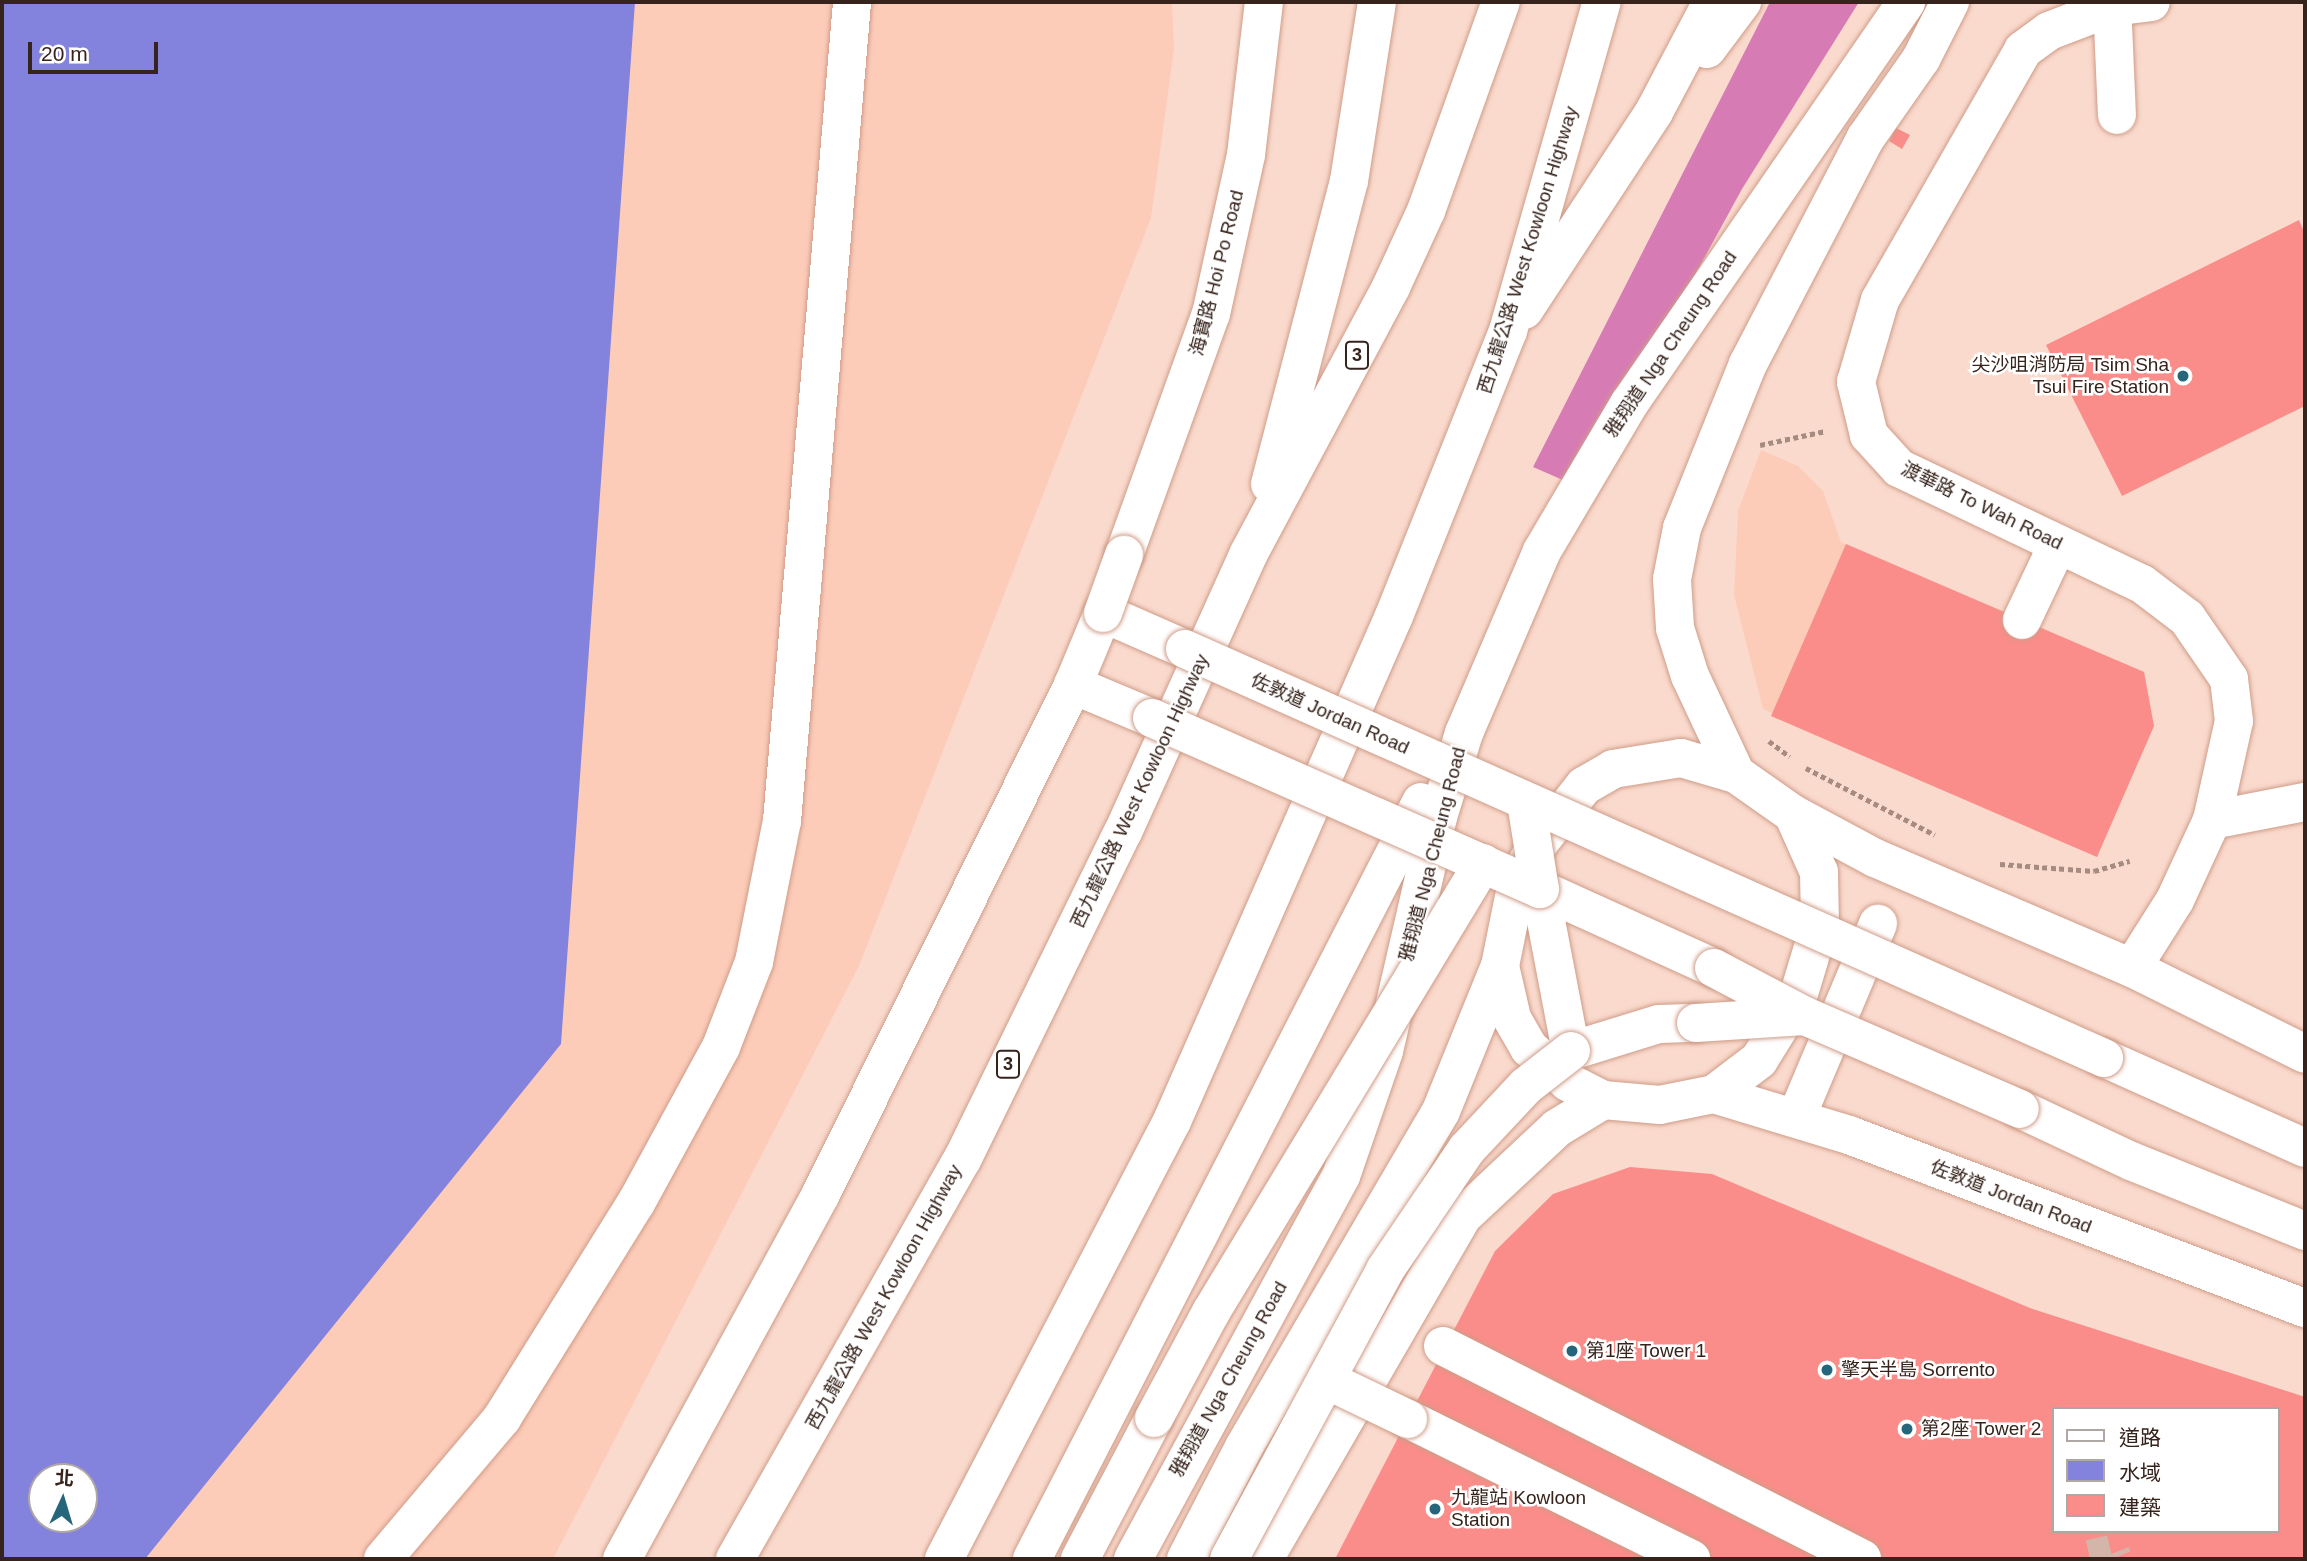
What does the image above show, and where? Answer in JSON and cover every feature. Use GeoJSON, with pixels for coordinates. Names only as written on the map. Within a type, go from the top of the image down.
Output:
{"type":"FeatureCollection","features":[{"type":"Feature","properties":{"kind":"main road"},"geometry":{"type":"LineString","coordinates":[[383,1559],[502,1418],[622,1226],[721,1047],[754,962],[782,821],[852,2]]}},
{"type":"Feature","properties":{"kind":"main road"},"geometry":{"type":"LineString","coordinates":[[1249,553],[1327,278],[1360,124],[1377,2]]}},
{"type":"Feature","properties":{"kind":"main road","name":"西九龍公路 West Kowloon Highway"},"geometry":{"type":"LineString","coordinates":[[735,1559],[962,1160],[1123,832],[1249,553],[1342,386],[1426,211],[1500,2]]}},
{"type":"Feature","properties":{"kind":"main road","name":"西九龍公路 West Kowloon Highway"},"geometry":{"type":"LineString","coordinates":[[944,1559],[1172,1121],[1394,616],[1508,331],[1602,2]]}},
{"type":"Feature","properties":{"kind":"main road"},"geometry":{"type":"LineString","coordinates":[[1654,112],[1712,2]]}},
{"type":"Feature","properties":{"kind":"main road"},"geometry":{"type":"LineString","coordinates":[[1508,331],[1654,112],[1742,2]]}},
{"type":"Feature","properties":{"kind":"main road","name":"雅翔道 Nga Cheung Road"},"geometry":{"type":"LineString","coordinates":[[1133,1559],[1341,1176],[1384,1051],[1460,745],[1542,551],[1629,404],[1906,2]]}},
{"type":"Feature","properties":{"kind":"main road"},"geometry":{"type":"LineString","coordinates":[[1736,774],[1681,652],[1672,605],[1679,540],[1748,364],[1865,139],[1921,59],[1950,2]]}},
{"type":"Feature","properties":{"kind":"main road","name":"渡華路 To Wah Road"},"geometry":{"type":"LineString","coordinates":[[2132,968],[2175,900],[2212,820],[2234,721],[2235,701],[2218,658],[2187,618],[2142,584],[1899,468],[1870,435],[1864,421],[1856,382],[1880,300],[2006,74],[2023,50],[2049,31],[2112,4],[2151,2]]}},
{"type":"Feature","properties":{"kind":"main road"},"geometry":{"type":"LineString","coordinates":[[2112,4],[2117,115]]}},
{"type":"Feature","properties":{"kind":"main road","name":"海寶路 Hoi Po Road"},"geometry":{"type":"LineString","coordinates":[[622,1559],[821,1194],[1073,685],[1103,613],[1211,314],[1246,155],[1264,5]]}},
{"type":"Feature","properties":{"kind":"main road"},"geometry":{"type":"LineString","coordinates":[[2022,620],[2058,544]]}},
{"type":"Feature","properties":{"kind":"main road","name":"佐敦道 Jordan Road"},"geometry":{"type":"LineString","coordinates":[[1103,613],[2305,1148]]}},
{"type":"Feature","properties":{"kind":"main road"},"geometry":{"type":"LineString","coordinates":[[1073,685],[1668,943],[1805,1016],[2305,1231]]}},
{"type":"Feature","properties":{"kind":"main road"},"geometry":{"type":"LineString","coordinates":[[1186,1559],[1298,1356],[1441,1111],[1500,966],[1527,862],[1563,806],[1584,786],[1613,769],[1648,760],[1681,758],[1736,774],[1793,814],[1875,858],[2132,968],[2305,1054]]}},
{"type":"Feature","properties":{"kind":"main road","name":"雅翔道 Nga Cheung Road"},"geometry":{"type":"LineString","coordinates":[[1032,1559],[1368,914],[1406,828],[1441,763]]}},
{"type":"Feature","properties":{"kind":"main road"},"geometry":{"type":"LineString","coordinates":[[1526,802],[1571,1051]]}},
{"type":"Feature","properties":{"kind":"main road"},"geometry":{"type":"LineString","coordinates":[[2212,820],[2305,802]]}},
{"type":"Feature","properties":{"kind":"main road"},"geometry":{"type":"LineString","coordinates":[[1500,966],[1512,1018],[1529,1048],[1568,1082],[1603,1100],[1682,1104],[1714,1094],[1759,1060],[1778,1035],[1811,962],[1820,924],[1819,873],[1793,814]]}},
{"type":"Feature","properties":{"kind":"main road"},"geometry":{"type":"LineString","coordinates":[[1080,1559],[1211,1312],[1483,863]]}},
{"type":"Feature","properties":{"kind":"main road"},"geometry":{"type":"LineString","coordinates":[[1796,1118],[1878,924]]}},
{"type":"Feature","properties":{"kind":"main road"},"geometry":{"type":"LineString","coordinates":[[1264,1559],[1341,1424],[1344,1383],[1385,1270],[1467,1149],[1526,1086],[1571,1051],[1658,1024],[1805,1016]]}},
{"type":"Feature","properties":{"kind":"main road","name":"佐敦道 Jordan Road"},"geometry":{"type":"LineString","coordinates":[[1714,1094],[1796,1118],[2305,1308]]}},
{"type":"Feature","properties":{"kind":"main road"},"geometry":{"type":"LineString","coordinates":[[1229,1559],[1344,1383],[1388,1336],[1462,1217],[1557,1128],[1603,1100]]}},
{"type":"Feature","properties":{"kind":"main road"},"geometry":{"type":"LineString","coordinates":[[1388,1336],[1439,1353],[1862,1559]]}},
{"type":"Feature","properties":{"kind":"main road"},"geometry":{"type":"LineString","coordinates":[[1298,1356],[1344,1383],[1691,1559]]}},
{"type":"Feature","properties":{"kind":"main road"},"geometry":{"type":"LineString","coordinates":[[1341,1424],[1412,1409],[1344,1383]]}},
{"type":"Feature","properties":{"kind":"path"},"geometry":{"type":"LineString","coordinates":[[1751,456],[1756,446],[1864,421]]}},
{"type":"Feature","properties":{"kind":"path"},"geometry":{"type":"LineString","coordinates":[[1758,733],[1806,768],[1942,839]]}},
{"type":"Feature","properties":{"kind":"path"},"geometry":{"type":"LineString","coordinates":[[1989,863],[2094,871],[2130,861]]}},
{"type":"Feature","properties":{"kind":"shaded area"},"geometry":{"type":"Polygon","coordinates":[[[236,2],[1172,2],[1174,49],[1151,218],[859,966],[553,1559],[2,1559],[236,2]]]}},
{"type":"Feature","properties":{"kind":"shaded area"},"geometry":{"type":"Polygon","coordinates":[[[1770,2],[1859,2],[1742,189],[1579,487],[1533,467],[1770,2]]]}},
{"type":"Feature","properties":{"kind":"shaded area"},"geometry":{"type":"Polygon","coordinates":[[[1761,450],[1798,466],[1823,491],[1841,542],[2144,672],[2154,726],[2097,857],[1763,709],[1734,595],[1738,511],[1761,450]]]}},
{"type":"Feature","properties":{"kind":"water"},"geometry":{"type":"Polygon","coordinates":[[[2,2],[635,2],[561,1044],[145,1559],[2,1559],[2,2]]]}},
{"type":"Feature","properties":{"kind":"building"},"geometry":{"type":"Polygon","coordinates":[[[1896,128],[1910,135],[1902,149],[1889,141],[1896,128]]]}},
{"type":"Feature","properties":{"kind":"building","name":"尖沙咀消防局 Tsim Sha Tsui Fire Station"},"geometry":{"type":"Polygon","coordinates":[[[2299,220],[2305,234],[2305,406],[2122,496],[2046,345],[2299,220]]]}},
{"type":"Feature","properties":{"kind":"building"},"geometry":{"type":"Polygon","coordinates":[[[1846,544],[2144,672],[2154,726],[2097,857],[1771,716],[1846,544]]]}},
{"type":"Feature","properties":{"kind":"building","name":"擎天半島 Sorrento"},"geometry":{"type":"Polygon","coordinates":[[[1630,1167],[1712,1174],[2030,1308],[2305,1397],[2305,1559],[1335,1559],[1495,1251],[1553,1194],[1630,1167]]]}},
{"type":"Feature","properties":{"kind":"tunnel"},"geometry":{"type":"LineString","coordinates":[[2090,1559],[2111,1554],[2113,1559]]}},
{"type":"Feature","properties":{"kind":"place","name":"尖沙咀消防局 Tsim Sha Tsui Fire Station"},"geometry":{"type":"Point","coordinates":[2183,376]}},
{"type":"Feature","properties":{"kind":"place","name":"第1座 Tower 1"},"geometry":{"type":"Point","coordinates":[1572,1351]}},
{"type":"Feature","properties":{"kind":"place","name":"擎天半島 Sorrento"},"geometry":{"type":"Point","coordinates":[1827,1370]}},
{"type":"Feature","properties":{"kind":"place","name":"第2座 Tower 2"},"geometry":{"type":"Point","coordinates":[1907,1429]}},
{"type":"Feature","properties":{"kind":"place","name":"九龍站 Kowloon Station"},"geometry":{"type":"Point","coordinates":[1435,1509]}}]}
